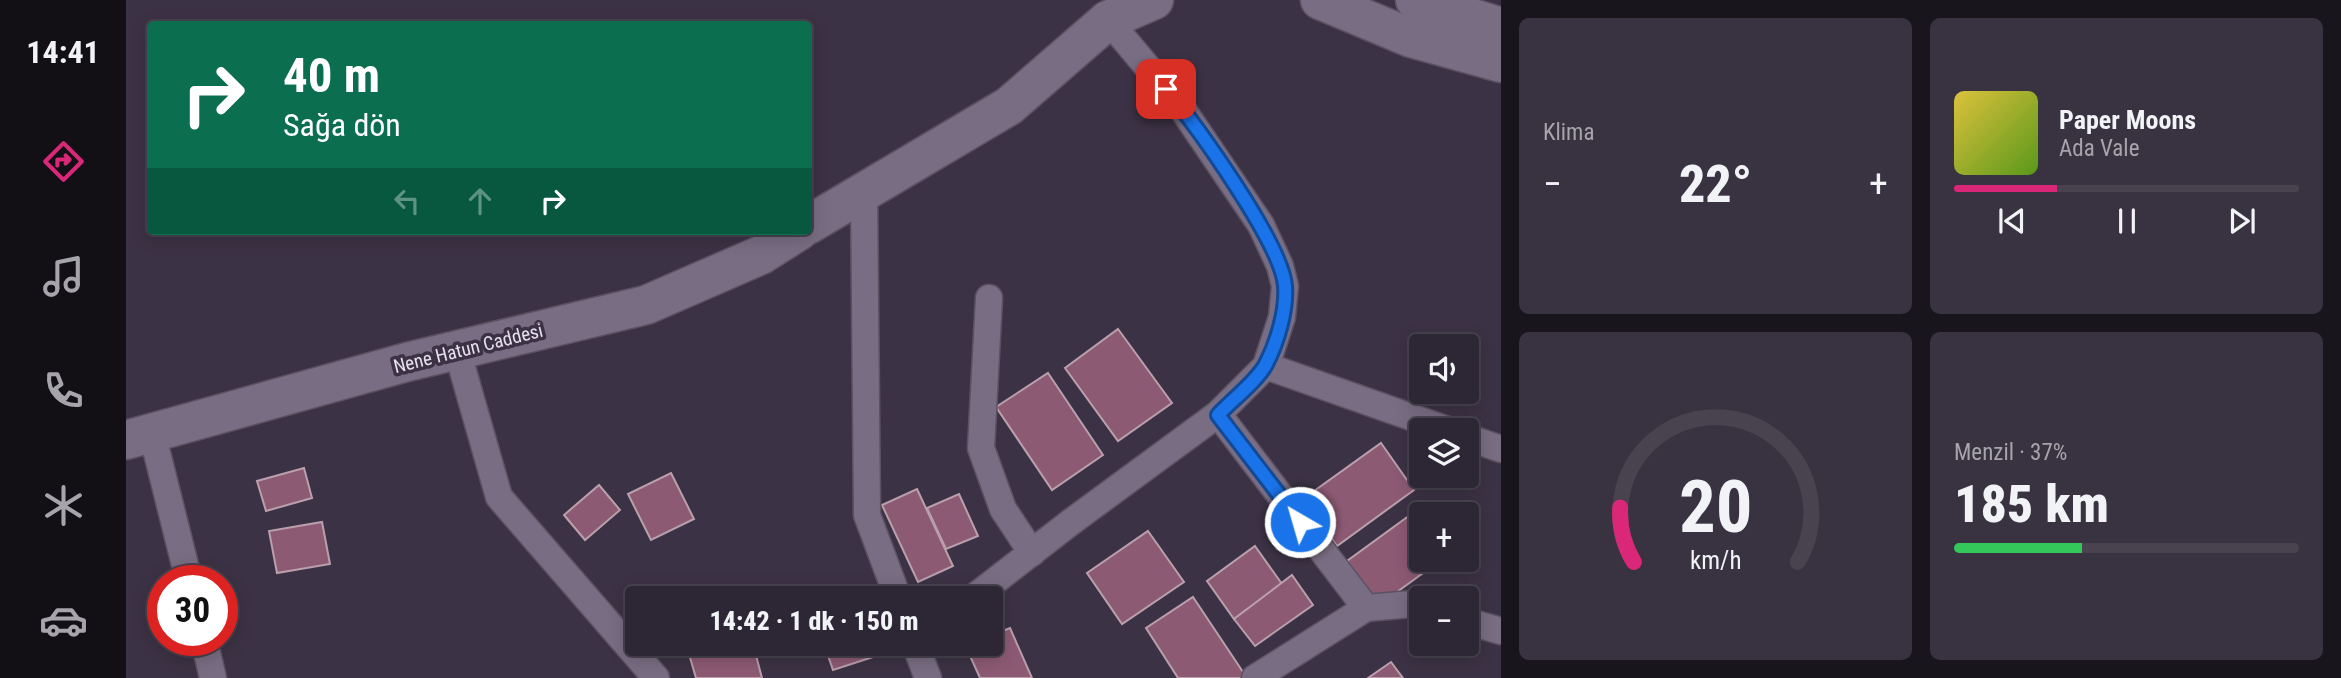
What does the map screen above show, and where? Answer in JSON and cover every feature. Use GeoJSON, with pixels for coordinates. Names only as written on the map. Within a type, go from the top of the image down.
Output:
{"type":"FeatureCollection","features":[{"type":"Feature","properties":{"kind":"street"},"geometry":{"type":"LineString","coordinates":[[812,222],[1009,106],[1116,12],[1154,0]]}},
{"type":"Feature","properties":{"kind":"street"},"geometry":{"type":"LineString","coordinates":[[1320,0],[1410,38],[1501,63]]}},
{"type":"Feature","properties":{"kind":"street"},"geometry":{"type":"LineString","coordinates":[[1415,0],[1501,27]]}},
{"type":"Feature","properties":{"kind":"street"},"geometry":{"type":"LineString","coordinates":[[989,586],[1218,415],[1266,366],[1282,317],[1285,286],[1280,266],[1261,225],[1116,12]]}},
{"type":"Feature","properties":{"kind":"street"},"geometry":{"type":"LineString","coordinates":[[864,190],[867,515],[894,586]]}},
{"type":"Feature","properties":{"kind":"street","name":"Nene Hatun Caddesi"},"geometry":{"type":"LineString","coordinates":[[139,437],[457,350],[646,305],[761,255],[793,235]]}},
{"type":"Feature","properties":{"kind":"street"},"geometry":{"type":"LineString","coordinates":[[989,298],[981,448],[1003,509],[1032,553]]}},
{"type":"Feature","properties":{"kind":"street"},"geometry":{"type":"LineString","coordinates":[[457,350],[499,496],[656,678]]}},
{"type":"Feature","properties":{"kind":"street"},"geometry":{"type":"LineString","coordinates":[[1266,366],[1414,418]]}},
{"type":"Feature","properties":{"kind":"street"},"geometry":{"type":"LineString","coordinates":[[1218,415],[1366,608]]}},
{"type":"Feature","properties":{"kind":"street"},"geometry":{"type":"LineString","coordinates":[[139,437],[183,565]]}},
{"type":"Feature","properties":{"kind":"street"},"geometry":{"type":"LineString","coordinates":[[1479,441],[1501,449]]}},
{"type":"Feature","properties":{"kind":"street"},"geometry":{"type":"LineString","coordinates":[[1255,678],[1366,608],[1409,604]]}},
{"type":"Feature","properties":{"kind":"street"},"geometry":{"type":"LineString","coordinates":[[1479,625],[1501,631]]}},
{"type":"Feature","properties":{"kind":"street"},"geometry":{"type":"LineString","coordinates":[[208,656],[213,678]]}},
{"type":"Feature","properties":{"kind":"street"},"geometry":{"type":"LineString","coordinates":[[920,656],[928,678]]}},
{"type":"Feature","properties":{"kind":"building"},"geometry":{"type":"Polygon","coordinates":[[[1118,329],[1172,403],[1118,441],[1065,368],[1118,329]]]}},
{"type":"Feature","properties":{"kind":"building"},"geometry":{"type":"Polygon","coordinates":[[[1048,373],[1103,455],[1052,490],[996,407],[1048,373]]]}},
{"type":"Feature","properties":{"kind":"building"},"geometry":{"type":"Polygon","coordinates":[[[1381,443],[1409,483],[1409,488],[1414,490],[1337,546],[1303,499],[1381,443]]]}},
{"type":"Feature","properties":{"kind":"building"},"geometry":{"type":"Polygon","coordinates":[[[304,468],[312,498],[266,511],[257,481],[304,468]]]}},
{"type":"Feature","properties":{"kind":"building"},"geometry":{"type":"Polygon","coordinates":[[[671,473],[694,519],[651,540],[628,494],[671,473]]]}},
{"type":"Feature","properties":{"kind":"building"},"geometry":{"type":"Polygon","coordinates":[[[599,485],[620,510],[585,540],[564,515],[599,485]]]}},
{"type":"Feature","properties":{"kind":"building"},"geometry":{"type":"Polygon","coordinates":[[[917,489],[953,566],[918,582],[882,505],[917,489]]]}},
{"type":"Feature","properties":{"kind":"building"},"geometry":{"type":"Polygon","coordinates":[[[959,494],[978,536],[946,549],[927,508],[959,494]]]}},
{"type":"Feature","properties":{"kind":"building"},"geometry":{"type":"Polygon","coordinates":[[[1409,516],[1409,572],[1424,572],[1379,605],[1347,561],[1409,516]]]}},
{"type":"Feature","properties":{"kind":"building"},"geometry":{"type":"Polygon","coordinates":[[[322,522],[330,564],[277,573],[269,531],[322,522]]]}},
{"type":"Feature","properties":{"kind":"building"},"geometry":{"type":"Polygon","coordinates":[[[1148,531],[1184,582],[1122,624],[1087,573],[1148,531]]]}},
{"type":"Feature","properties":{"kind":"building"},"geometry":{"type":"Polygon","coordinates":[[[1255,546],[1282,584],[1234,619],[1207,581],[1255,546]]]}},
{"type":"Feature","properties":{"kind":"building"},"geometry":{"type":"Polygon","coordinates":[[[1292,575],[1313,605],[1255,646],[1234,619],[1292,575]]]}},
{"type":"Feature","properties":{"kind":"building"},"geometry":{"type":"Polygon","coordinates":[[[1193,597],[1245,675],[1241,678],[1178,678],[1146,628],[1193,597]]]}},
{"type":"Feature","properties":{"kind":"building"},"geometry":{"type":"Polygon","coordinates":[[[1010,628],[1032,678],[980,678],[970,656],[1003,656],[1003,631],[1010,628]]]}},
{"type":"Feature","properties":{"kind":"building"},"geometry":{"type":"Polygon","coordinates":[[[690,656],[756,656],[762,678],[696,678],[690,656]]]}},
{"type":"Feature","properties":{"kind":"building"},"geometry":{"type":"Polygon","coordinates":[[[828,656],[876,656],[833,670],[828,656]]]}},
{"type":"Feature","properties":{"kind":"building"},"geometry":{"type":"Polygon","coordinates":[[[1391,662],[1403,678],[1368,678],[1391,662]]]}},
{"type":"Feature","properties":{"kind":"route"},"geometry":{"type":"LineString","coordinates":[[1166,89],[1261,225],[1280,266],[1285,286],[1282,317],[1266,366],[1218,415],[1300,522]]}}]}
